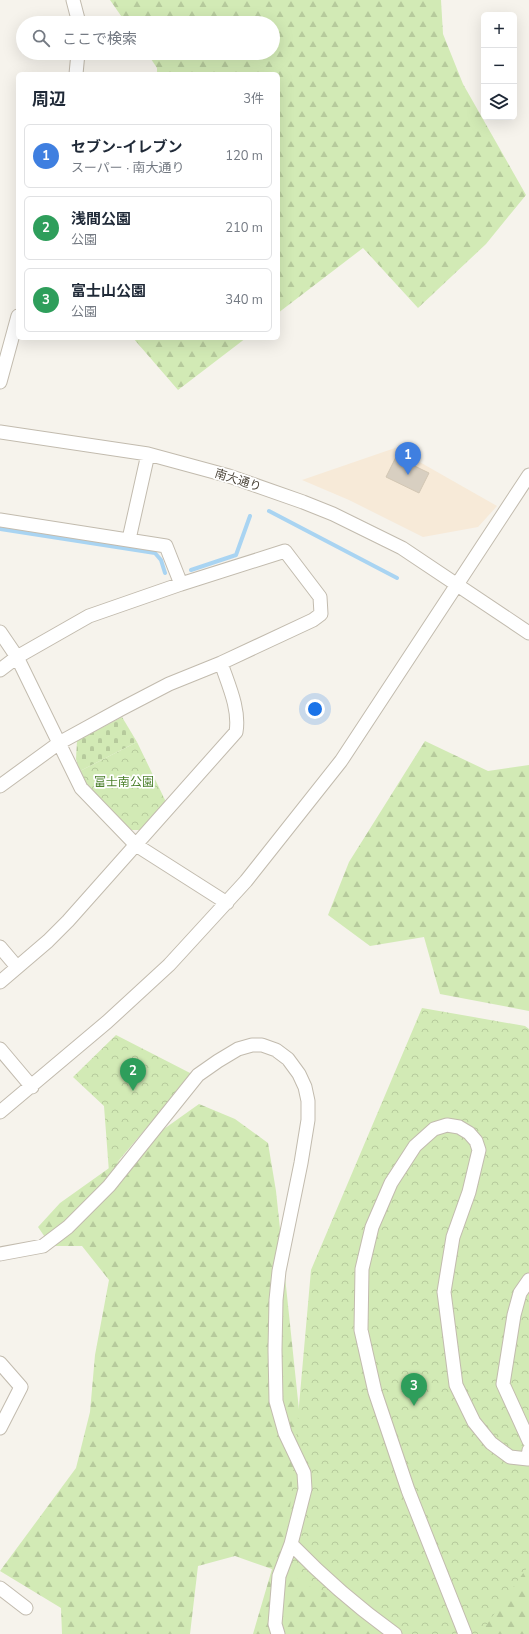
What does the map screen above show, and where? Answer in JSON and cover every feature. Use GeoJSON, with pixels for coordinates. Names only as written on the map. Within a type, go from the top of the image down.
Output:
{"type":"FeatureCollection","features":[{"type":"Feature","properties":{"kind":"street"},"geometry":{"type":"LineString","coordinates":[[73,0],[77,16]]}},
{"type":"Feature","properties":{"kind":"street"},"geometry":{"type":"LineString","coordinates":[[76,72],[77,60]]}},
{"type":"Feature","properties":{"kind":"street"},"geometry":{"type":"LineString","coordinates":[[0,382],[16,323]]}},
{"type":"Feature","properties":{"kind":"street","name":"南大通り"},"geometry":{"type":"LineString","coordinates":[[0,432],[148,454],[229,476],[333,514],[402,548],[529,634]]}},
{"type":"Feature","properties":{"kind":"street"},"geometry":{"type":"LineString","coordinates":[[129,539],[148,454]]}},
{"type":"Feature","properties":{"kind":"street"},"geometry":{"type":"LineString","coordinates":[[0,1112],[32,1087],[107,1022],[163,970],[227,903],[278,843],[341,761],[529,475]]}},
{"type":"Feature","properties":{"kind":"street"},"geometry":{"type":"LineString","coordinates":[[0,520],[166,546],[181,584]]}},
{"type":"Feature","properties":{"kind":"street"},"geometry":{"type":"LineString","coordinates":[[0,670],[17,657],[89,616],[181,584],[285,551],[320,597],[321,614],[313,620],[221,663],[169,684],[59,743],[0,786]]}},
{"type":"Feature","properties":{"kind":"street"},"geometry":{"type":"LineString","coordinates":[[0,632],[17,657],[51,723],[81,788],[136,845],[227,903]]}},
{"type":"Feature","properties":{"kind":"street"},"geometry":{"type":"LineString","coordinates":[[0,982],[48,941],[136,845],[236,732],[238,722],[235,708],[221,663]]}},
{"type":"Feature","properties":{"kind":"street"},"geometry":{"type":"LineString","coordinates":[[0,947],[17,967]]}},
{"type":"Feature","properties":{"kind":"street"},"geometry":{"type":"LineString","coordinates":[[0,1254],[43,1246],[68,1227],[109,1186],[198,1075],[238,1049],[252,1045],[276,1050],[288,1059],[299,1074],[305,1087],[308,1101],[308,1120],[284,1243],[276,1300],[276,1401],[285,1433],[304,1472],[305,1489],[291,1544],[279,1576],[275,1624],[278,1634]]}},
{"type":"Feature","properties":{"kind":"street"},"geometry":{"type":"LineString","coordinates":[[0,1049],[32,1087]]}},
{"type":"Feature","properties":{"kind":"street"},"geometry":{"type":"LineString","coordinates":[[465,1634],[408,1490],[375,1392],[361,1330],[362,1269],[372,1227],[391,1183],[414,1146],[434,1129],[447,1125],[458,1127],[469,1133],[476,1141],[479,1150],[469,1192],[453,1237],[444,1292],[456,1385],[474,1422],[491,1444],[510,1457],[528,1459],[529,1450]]}},
{"type":"Feature","properties":{"kind":"street"},"geometry":{"type":"LineString","coordinates":[[529,1280],[520,1293],[514,1314],[503,1384],[529,1441]]}},
{"type":"Feature","properties":{"kind":"street"},"geometry":{"type":"LineString","coordinates":[[0,1363],[21,1387],[0,1428]]}},
{"type":"Feature","properties":{"kind":"street"},"geometry":{"type":"LineString","coordinates":[[291,1544],[313,1568],[347,1597],[395,1634]]}},
{"type":"Feature","properties":{"kind":"street"},"geometry":{"type":"LineString","coordinates":[[0,1588],[26,1608]]}},
{"type":"Feature","properties":{"kind":"shaded area"},"geometry":{"type":"Polygon","coordinates":[[[395,448],[497,506],[478,527],[423,537],[349,500],[302,480],[395,448]]]}},
{"type":"Feature","properties":{"kind":"green space"},"geometry":{"type":"Polygon","coordinates":[[[110,0],[441,0],[443,34],[463,84],[481,116],[481,120],[483,120],[526,195],[486,244],[418,308],[363,248],[280,311],[280,72],[157,72],[157,68],[152,60],[280,60],[280,16],[121,16],[110,0]]]}},
{"type":"Feature","properties":{"kind":"green space"},"geometry":{"type":"Polygon","coordinates":[[[135,340],[243,340],[178,390],[135,340]]]}},
{"type":"Feature","properties":{"kind":"green space"},"geometry":{"type":"Polygon","coordinates":[[[122,717],[137,742],[80,771],[76,759],[77,741],[122,717]]]}},
{"type":"Feature","properties":{"kind":"green space"},"geometry":{"type":"Polygon","coordinates":[[[425,741],[488,771],[529,765],[529,1011],[440,994],[424,937],[370,946],[328,915],[349,862],[425,741]]]}},
{"type":"Feature","properties":{"kind":"green space","name":"富士南公園"},"geometry":{"type":"Polygon","coordinates":[[[137,742],[166,802],[140,830],[130,830],[90,791],[80,771],[137,742]]]}},
{"type":"Feature","properties":{"kind":"green space"},"geometry":{"type":"Polygon","coordinates":[[[422,1008],[525,1026],[529,1029],[529,1565],[480,1634],[383,1634],[338,1597],[312,1588],[290,1573],[287,1541],[311,1270],[422,1008]]]}},
{"type":"Feature","properties":{"kind":"green space"},"geometry":{"type":"Polygon","coordinates":[[[116,1035],[192,1074],[109,1172],[104,1106],[73,1077],[116,1035]]]}},
{"type":"Feature","properties":{"kind":"green space"},"geometry":{"type":"Polygon","coordinates":[[[199,1104],[235,1119],[268,1143],[276,1191],[301,1429],[529,1406],[529,1634],[253,1634],[272,1569],[235,1556],[198,1566],[190,1634],[62,1634],[61,1608],[0,1571],[76,1468],[90,1412],[95,1355],[109,1280],[82,1246],[51,1246],[38,1227],[60,1203],[199,1104]]]}},
{"type":"Feature","properties":{"kind":"building"},"geometry":{"type":"Polygon","coordinates":[[[396,457],[429,473],[419,493],[386,477],[396,457]]]}},
{"type":"Feature","properties":{"kind":"waterway"},"geometry":{"type":"LineString","coordinates":[[269,511],[397,578]]}},
{"type":"Feature","properties":{"kind":"waterway"},"geometry":{"type":"LineString","coordinates":[[191,570],[236,555],[250,516]]}},
{"type":"Feature","properties":{"kind":"waterway"},"geometry":{"type":"LineString","coordinates":[[0,529],[155,553],[161,560],[165,573]]}},
{"type":"Feature","properties":{"kind":"place","name":"セブン-イレブン"},"geometry":{"type":"Point","coordinates":[408,475]}},
{"type":"Feature","properties":{"kind":"place","name":"浅間公園"},"geometry":{"type":"Point","coordinates":[133,1091]}},
{"type":"Feature","properties":{"kind":"place","name":"富士山公園"},"geometry":{"type":"Point","coordinates":[414,1406]}}]}
